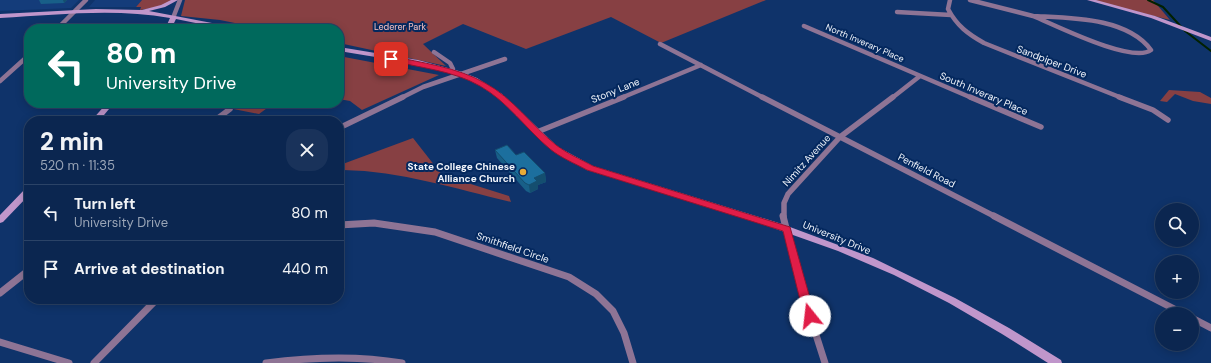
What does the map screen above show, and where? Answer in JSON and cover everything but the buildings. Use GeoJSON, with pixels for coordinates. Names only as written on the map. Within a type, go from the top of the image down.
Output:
{"type":"FeatureCollection","features":[{"type":"Feature","properties":{"kind":"main road"},"geometry":{"type":"LineString","coordinates":[[134,12],[157,8],[175,0]]}},
{"type":"Feature","properties":{"kind":"main road"},"geometry":{"type":"LineString","coordinates":[[1090,0],[1162,20],[1211,39]]}},
{"type":"Feature","properties":{"kind":"main road"},"geometry":{"type":"LineString","coordinates":[[0,16],[75,12],[134,12],[206,24]]}},
{"type":"Feature","properties":{"kind":"main road"},"geometry":{"type":"LineString","coordinates":[[170,24],[173,18]]}},
{"type":"Feature","properties":{"kind":"main road","name":"University Drive"},"geometry":{"type":"LineString","coordinates":[[344,50],[462,74],[482,84],[498,95],[537,132],[567,157],[590,168],[787,229],[842,249],[938,294],[984,319],[1057,363]]}},
{"type":"Feature","properties":{"kind":"main road"},"geometry":{"type":"LineString","coordinates":[[99,116],[107,108]]}},
{"type":"Feature","properties":{"kind":"main road"},"geometry":{"type":"LineString","coordinates":[[0,220],[24,195]]}},
{"type":"Feature","properties":{"kind":"street"},"geometry":{"type":"LineString","coordinates":[[62,24],[86,0]]}},
{"type":"Feature","properties":{"kind":"street"},"geometry":{"type":"LineString","coordinates":[[173,18],[180,0]]}},
{"type":"Feature","properties":{"kind":"street"},"geometry":{"type":"LineString","coordinates":[[897,12],[950,15],[948,6],[950,0]]}},
{"type":"Feature","properties":{"kind":"street"},"geometry":{"type":"LineString","coordinates":[[970,0],[1033,16],[1127,53],[1147,54],[1151,50],[1144,41],[1110,26],[1079,18],[1033,16]]}},
{"type":"Feature","properties":{"kind":"street","name":"Sandpiper Drive"},"geometry":{"type":"LineString","coordinates":[[950,15],[966,32],[989,46],[1153,110],[1168,120]]}},
{"type":"Feature","properties":{"kind":"street"},"geometry":{"type":"LineString","coordinates":[[1051,17],[1059,26]]}},
{"type":"Feature","properties":{"kind":"street","name":"North Inverary Place"},"geometry":{"type":"LineString","coordinates":[[804,26],[920,76]]}},
{"type":"Feature","properties":{"kind":"street","name":"Penfield Road"},"geometry":{"type":"LineString","coordinates":[[660,44],[1170,307]]}},
{"type":"Feature","properties":{"kind":"street"},"geometry":{"type":"LineString","coordinates":[[434,52],[450,63],[453,69],[452,72]]}},
{"type":"Feature","properties":{"kind":"street"},"geometry":{"type":"LineString","coordinates":[[344,126],[423,88],[505,59]]}},
{"type":"Feature","properties":{"kind":"street"},"geometry":{"type":"LineString","coordinates":[[0,82],[24,60]]}},
{"type":"Feature","properties":{"kind":"street","name":"Stony Lane"},"geometry":{"type":"LineString","coordinates":[[537,132],[700,65]]}},
{"type":"Feature","properties":{"kind":"street","name":"South Inverary Place"},"geometry":{"type":"LineString","coordinates":[[920,76],[1041,127]]}},
{"type":"Feature","properties":{"kind":"street","name":"Nimitz Avenue"},"geometry":{"type":"LineString","coordinates":[[824,363],[802,291],[783,214],[784,203],[788,194],[840,137],[920,76]]}},
{"type":"Feature","properties":{"kind":"street"},"geometry":{"type":"LineString","coordinates":[[221,116],[230,109]]}},
{"type":"Feature","properties":{"kind":"street","name":"Smithfield Circle"},"geometry":{"type":"LineString","coordinates":[[344,225],[374,224],[423,229],[569,277],[587,286],[615,314],[623,327],[633,363]]}},
{"type":"Feature","properties":{"kind":"street"},"geometry":{"type":"LineString","coordinates":[[0,293],[24,274]]}},
{"type":"Feature","properties":{"kind":"street"},"geometry":{"type":"LineString","coordinates":[[94,363],[152,304]]}},
{"type":"Feature","properties":{"kind":"street"},"geometry":{"type":"LineString","coordinates":[[1199,322],[1211,328]]}},
{"type":"Feature","properties":{"kind":"street"},"geometry":{"type":"LineString","coordinates":[[0,342],[69,363]]}},
{"type":"Feature","properties":{"kind":"street"},"geometry":{"type":"LineString","coordinates":[[266,363],[334,356],[366,357],[402,363]]}},
{"type":"Feature","properties":{"kind":"shaded area"},"geometry":{"type":"Polygon","coordinates":[[[0,0],[79,0],[71,8],[0,11],[0,0]]]}},
{"type":"Feature","properties":{"kind":"shaded area"},"geometry":{"type":"Polygon","coordinates":[[[95,0],[142,0],[136,7],[89,7],[95,0]]]}},
{"type":"Feature","properties":{"kind":"green space"},"geometry":{"type":"Polygon","coordinates":[[[142,0],[172,0],[161,6],[140,10],[141,7],[136,7],[142,0]]]}},
{"type":"Feature","properties":{"kind":"green space","name":"Lederer Park"},"geometry":{"type":"Polygon","coordinates":[[[185,0],[766,0],[661,43],[611,17],[526,49],[463,24],[423,44],[446,66],[344,44],[344,24],[240,24],[220,20],[181,16],[185,0]]]}},
{"type":"Feature","properties":{"kind":"green space"},"geometry":{"type":"Polygon","coordinates":[[[1090,0],[1153,0],[1170,20],[1090,0]]]}},
{"type":"Feature","properties":{"kind":"green space"},"geometry":{"type":"Polygon","coordinates":[[[344,57],[439,75],[362,110],[350,101],[344,100],[344,57]]]}},
{"type":"Feature","properties":{"kind":"green space"},"geometry":{"type":"Polygon","coordinates":[[[1169,90],[1200,92],[1211,98],[1211,104],[1193,101],[1175,94],[1167,102],[1160,101],[1169,90]]]}},
{"type":"Feature","properties":{"kind":"green space"},"geometry":{"type":"Polygon","coordinates":[[[228,108],[267,108],[259,114],[228,108]]]}},
{"type":"Feature","properties":{"kind":"green space"},"geometry":{"type":"Polygon","coordinates":[[[413,138],[442,175],[509,196],[511,202],[407,177],[365,171],[344,170],[344,164],[413,138]]]}},
{"type":"Feature","properties":{"kind":"waterway"},"geometry":{"type":"LineString","coordinates":[[1148,0],[1163,7],[1185,31],[1211,51]]}},
{"type":"Feature","properties":{"kind":"place","name":"State College Chinese Alliance Church"},"geometry":{"type":"Point","coordinates":[523,172]}},
{"type":"Feature","properties":{"kind":"route"},"geometry":{"type":"LineString","coordinates":[[391,59],[435,67],[462,74],[482,84],[506,101],[552,146],[567,157],[590,168],[787,229],[802,291],[810,316]]}}]}
